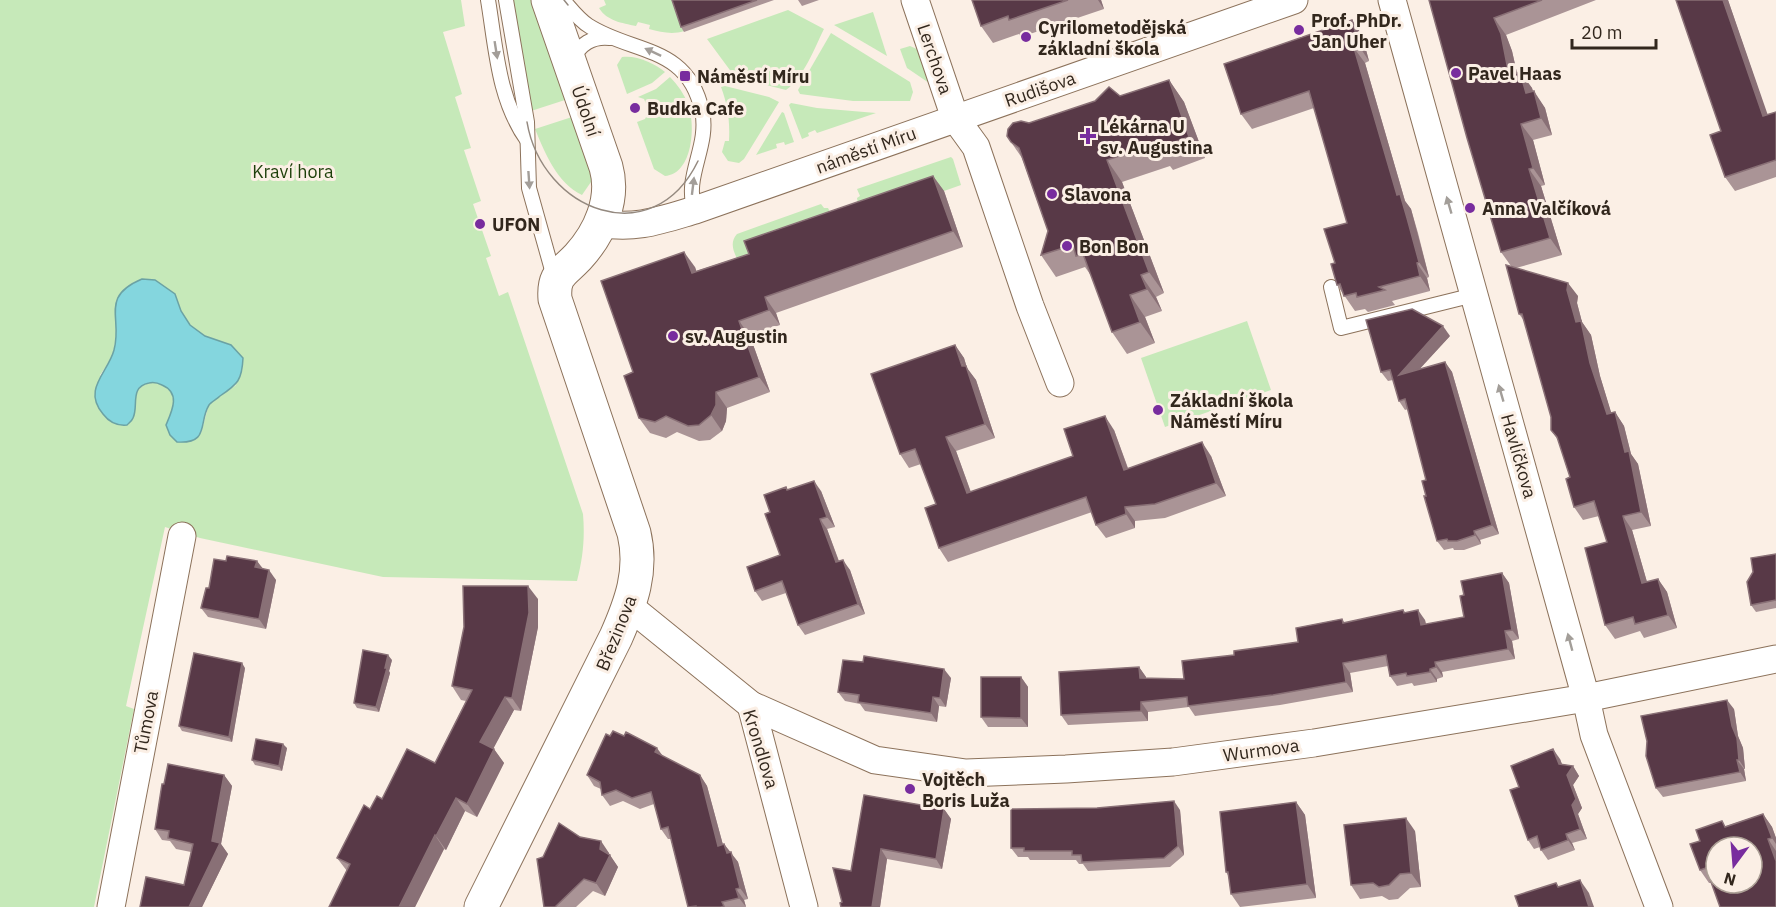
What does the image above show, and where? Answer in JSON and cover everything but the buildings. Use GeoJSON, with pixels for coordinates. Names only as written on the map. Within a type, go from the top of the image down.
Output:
{"type":"FeatureCollection","features":[{"type":"Feature","properties":{"kind":"street","name":"Údolní"},"geometry":{"type":"LineString","coordinates":[[548,0],[608,177],[609,195],[599,224]]}},
{"type":"Feature","properties":{"kind":"street","name":"Lerchova"},"geometry":{"type":"LineString","coordinates":[[915,0],[955,118]]}},
{"type":"Feature","properties":{"kind":"street","name":"Rudišova"},"geometry":{"type":"LineString","coordinates":[[955,118],[1294,0]]}},
{"type":"Feature","properties":{"kind":"street","name":"Havlíčkova"},"geometry":{"type":"LineString","coordinates":[[1392,0],[1586,698],[1594,735],[1659,907]]}},
{"type":"Feature","properties":{"kind":"street","name":"náměstí Míru"},"geometry":{"type":"LineString","coordinates":[[599,224],[629,227],[695,210],[955,118]]}},
{"type":"Feature","properties":{"kind":"street"},"geometry":{"type":"LineString","coordinates":[[955,118],[976,147],[1030,306],[1060,383]]}},
{"type":"Feature","properties":{"kind":"street"},"geometry":{"type":"LineString","coordinates":[[556,295],[562,270],[584,249],[599,224]]}},
{"type":"Feature","properties":{"kind":"street","name":"Březinova"},"geometry":{"type":"LineString","coordinates":[[481,907],[592,689],[630,607],[637,569],[637,545],[634,533],[556,295]]}},
{"type":"Feature","properties":{"kind":"street","name":"Tůmova"},"geometry":{"type":"LineString","coordinates":[[111,907],[182,536]]}},
{"type":"Feature","properties":{"kind":"street","name":"Krondlova"},"geometry":{"type":"LineString","coordinates":[[630,607],[752,705],[804,907]]}},
{"type":"Feature","properties":{"kind":"street","name":"Wurmova"},"geometry":{"type":"LineString","coordinates":[[752,705],[875,760],[966,773],[1066,769],[1173,762],[1314,743],[1586,698],[1776,659]]}},
{"type":"Feature","properties":{"kind":"lane"},"geometry":{"type":"LineString","coordinates":[[488,0],[506,99],[517,125],[527,140]]}},
{"type":"Feature","properties":{"kind":"lane"},"geometry":{"type":"LineString","coordinates":[[506,0],[527,122],[529,188],[556,295]]}},
{"type":"Feature","properties":{"kind":"lane"},"geometry":{"type":"LineString","coordinates":[[563,0],[589,26],[615,39]]}},
{"type":"Feature","properties":{"kind":"lane"},"geometry":{"type":"LineString","coordinates":[[572,70],[575,55],[585,43],[599,37],[645,48],[666,59],[686,76],[697,95],[703,112],[704,131],[701,152],[692,182],[692,201],[695,210]]}},
{"type":"Feature","properties":{"kind":"lane"},"geometry":{"type":"LineString","coordinates":[[1331,287],[1341,328],[1474,295]]}},
{"type":"Feature","properties":{"kind":"green space","name":"Kraví hora"},"geometry":{"type":"Polygon","coordinates":[[[0,0],[461,0],[465,26],[443,32],[462,94],[455,97],[471,148],[464,150],[481,201],[473,204],[491,256],[486,258],[499,296],[508,292],[583,514],[583,548],[577,581],[383,577],[200,538],[165,527],[126,706],[134,709],[94,907],[0,907],[0,0]],[[175,294],[117,334],[112,358],[100,375],[134,418],[134,399],[139,389],[150,383],[162,384],[171,391],[174,397],[172,411],[166,425],[201,433],[209,404],[236,385],[243,358],[231,345],[205,336],[190,325],[181,311],[175,294]]]}},
{"type":"Feature","properties":{"kind":"green space"},"geometry":{"type":"Polygon","coordinates":[[[513,0],[531,0],[565,100],[531,111],[513,0]]]}},
{"type":"Feature","properties":{"kind":"green space"},"geometry":{"type":"Polygon","coordinates":[[[604,0],[674,0],[684,31],[662,32],[649,29],[650,25],[638,22],[636,26],[615,21],[599,8],[606,5],[604,0]]]}},
{"type":"Feature","properties":{"kind":"green space"},"geometry":{"type":"Polygon","coordinates":[[[788,10],[824,29],[803,70],[786,90],[735,77],[707,39],[788,10]]]}},
{"type":"Feature","properties":{"kind":"green space"},"geometry":{"type":"Polygon","coordinates":[[[873,12],[887,56],[834,25],[873,12]]]}},
{"type":"Feature","properties":{"kind":"green space"},"geometry":{"type":"Polygon","coordinates":[[[831,33],[910,82],[913,92],[910,101],[853,101],[800,94],[798,90],[831,33]]]}},
{"type":"Feature","properties":{"kind":"green space"},"geometry":{"type":"Polygon","coordinates":[[[910,46],[919,50],[932,85],[907,68],[900,49],[910,46]]]}},
{"type":"Feature","properties":{"kind":"green space"},"geometry":{"type":"Polygon","coordinates":[[[622,57],[645,60],[665,72],[652,83],[627,94],[617,65],[622,57]]]}},
{"type":"Feature","properties":{"kind":"green space"},"geometry":{"type":"Polygon","coordinates":[[[670,77],[688,104],[692,135],[687,158],[682,167],[665,176],[654,169],[637,122],[645,119],[649,111],[644,99],[638,97],[656,89],[670,77]]]}},
{"type":"Feature","properties":{"kind":"green space"},"geometry":{"type":"Polygon","coordinates":[[[721,87],[769,97],[779,102],[744,159],[739,163],[728,161],[722,152],[725,141],[729,141],[728,114],[721,87]]]}},
{"type":"Feature","properties":{"kind":"green space"},"geometry":{"type":"Polygon","coordinates":[[[791,103],[817,108],[876,113],[817,133],[815,130],[802,139],[789,105],[791,103]]]}},
{"type":"Feature","properties":{"kind":"green space"},"geometry":{"type":"Polygon","coordinates":[[[782,112],[794,142],[785,145],[784,142],[776,144],[777,148],[756,155],[782,112]]]}},
{"type":"Feature","properties":{"kind":"green space"},"geometry":{"type":"Polygon","coordinates":[[[572,117],[593,179],[582,195],[573,190],[559,175],[535,129],[572,117]]]}},
{"type":"Feature","properties":{"kind":"green space"},"geometry":{"type":"Polygon","coordinates":[[[951,157],[961,185],[859,221],[857,198],[860,196],[857,189],[951,157]]]}},
{"type":"Feature","properties":{"kind":"green space"},"geometry":{"type":"Polygon","coordinates":[[[821,204],[824,208],[828,208],[836,224],[742,269],[733,247],[737,234],[821,204]]]}},
{"type":"Feature","properties":{"kind":"green space"},"geometry":{"type":"Polygon","coordinates":[[[1247,321],[1271,390],[1165,427],[1141,358],[1247,321]]]}},
{"type":"Feature","properties":{"kind":"water"},"geometry":{"type":"Polygon","coordinates":[[[142,279],[155,280],[175,294],[181,311],[190,325],[205,336],[231,345],[243,358],[242,372],[238,381],[210,404],[199,436],[194,440],[177,442],[170,435],[166,425],[173,397],[168,388],[160,384],[149,383],[139,388],[135,413],[127,425],[111,421],[97,405],[95,397],[98,381],[114,350],[117,301],[121,293],[142,279]]]}},
{"type":"Feature","properties":{"kind":"tram line"},"geometry":{"type":"LineString","coordinates":[[564,0],[568,5]]}},
{"type":"Feature","properties":{"kind":"tram line"},"geometry":{"type":"LineString","coordinates":[[527,122],[537,153],[554,179],[576,198],[601,210],[628,213],[654,207],[678,190],[698,161]]}},
{"type":"Feature","properties":{"kind":"place","name":"Prof. PhDr. Jan Uher"},"geometry":{"type":"Point","coordinates":[1299,30]}},
{"type":"Feature","properties":{"kind":"place","name":"Cyrilometodějská základní škola"},"geometry":{"type":"Point","coordinates":[1026,37]}},
{"type":"Feature","properties":{"kind":"place","name":"Pavel Haas"},"geometry":{"type":"Point","coordinates":[1456,73]}},
{"type":"Feature","properties":{"kind":"place","name":"Náměstí Míru"},"geometry":{"type":"Point","coordinates":[685,76]}},
{"type":"Feature","properties":{"kind":"place","name":"Budka Cafe"},"geometry":{"type":"Point","coordinates":[635,108]}},
{"type":"Feature","properties":{"kind":"place","name":"Lékárna U sv. Augustina"},"geometry":{"type":"Point","coordinates":[1088,136]}},
{"type":"Feature","properties":{"kind":"place","name":"Slavona"},"geometry":{"type":"Point","coordinates":[1052,194]}},
{"type":"Feature","properties":{"kind":"place","name":"Anna Valčíková"},"geometry":{"type":"Point","coordinates":[1470,208]}},
{"type":"Feature","properties":{"kind":"place","name":"UFON"},"geometry":{"type":"Point","coordinates":[480,224]}},
{"type":"Feature","properties":{"kind":"place","name":"Bon Bon"},"geometry":{"type":"Point","coordinates":[1067,246]}},
{"type":"Feature","properties":{"kind":"place","name":"sv. Augustin"},"geometry":{"type":"Point","coordinates":[673,336]}},
{"type":"Feature","properties":{"kind":"place","name":"Základní škola Náměstí Míru"},"geometry":{"type":"Point","coordinates":[1158,410]}},
{"type":"Feature","properties":{"kind":"place","name":"Vojtěch Boris Luža"},"geometry":{"type":"Point","coordinates":[910,789]}}]}
